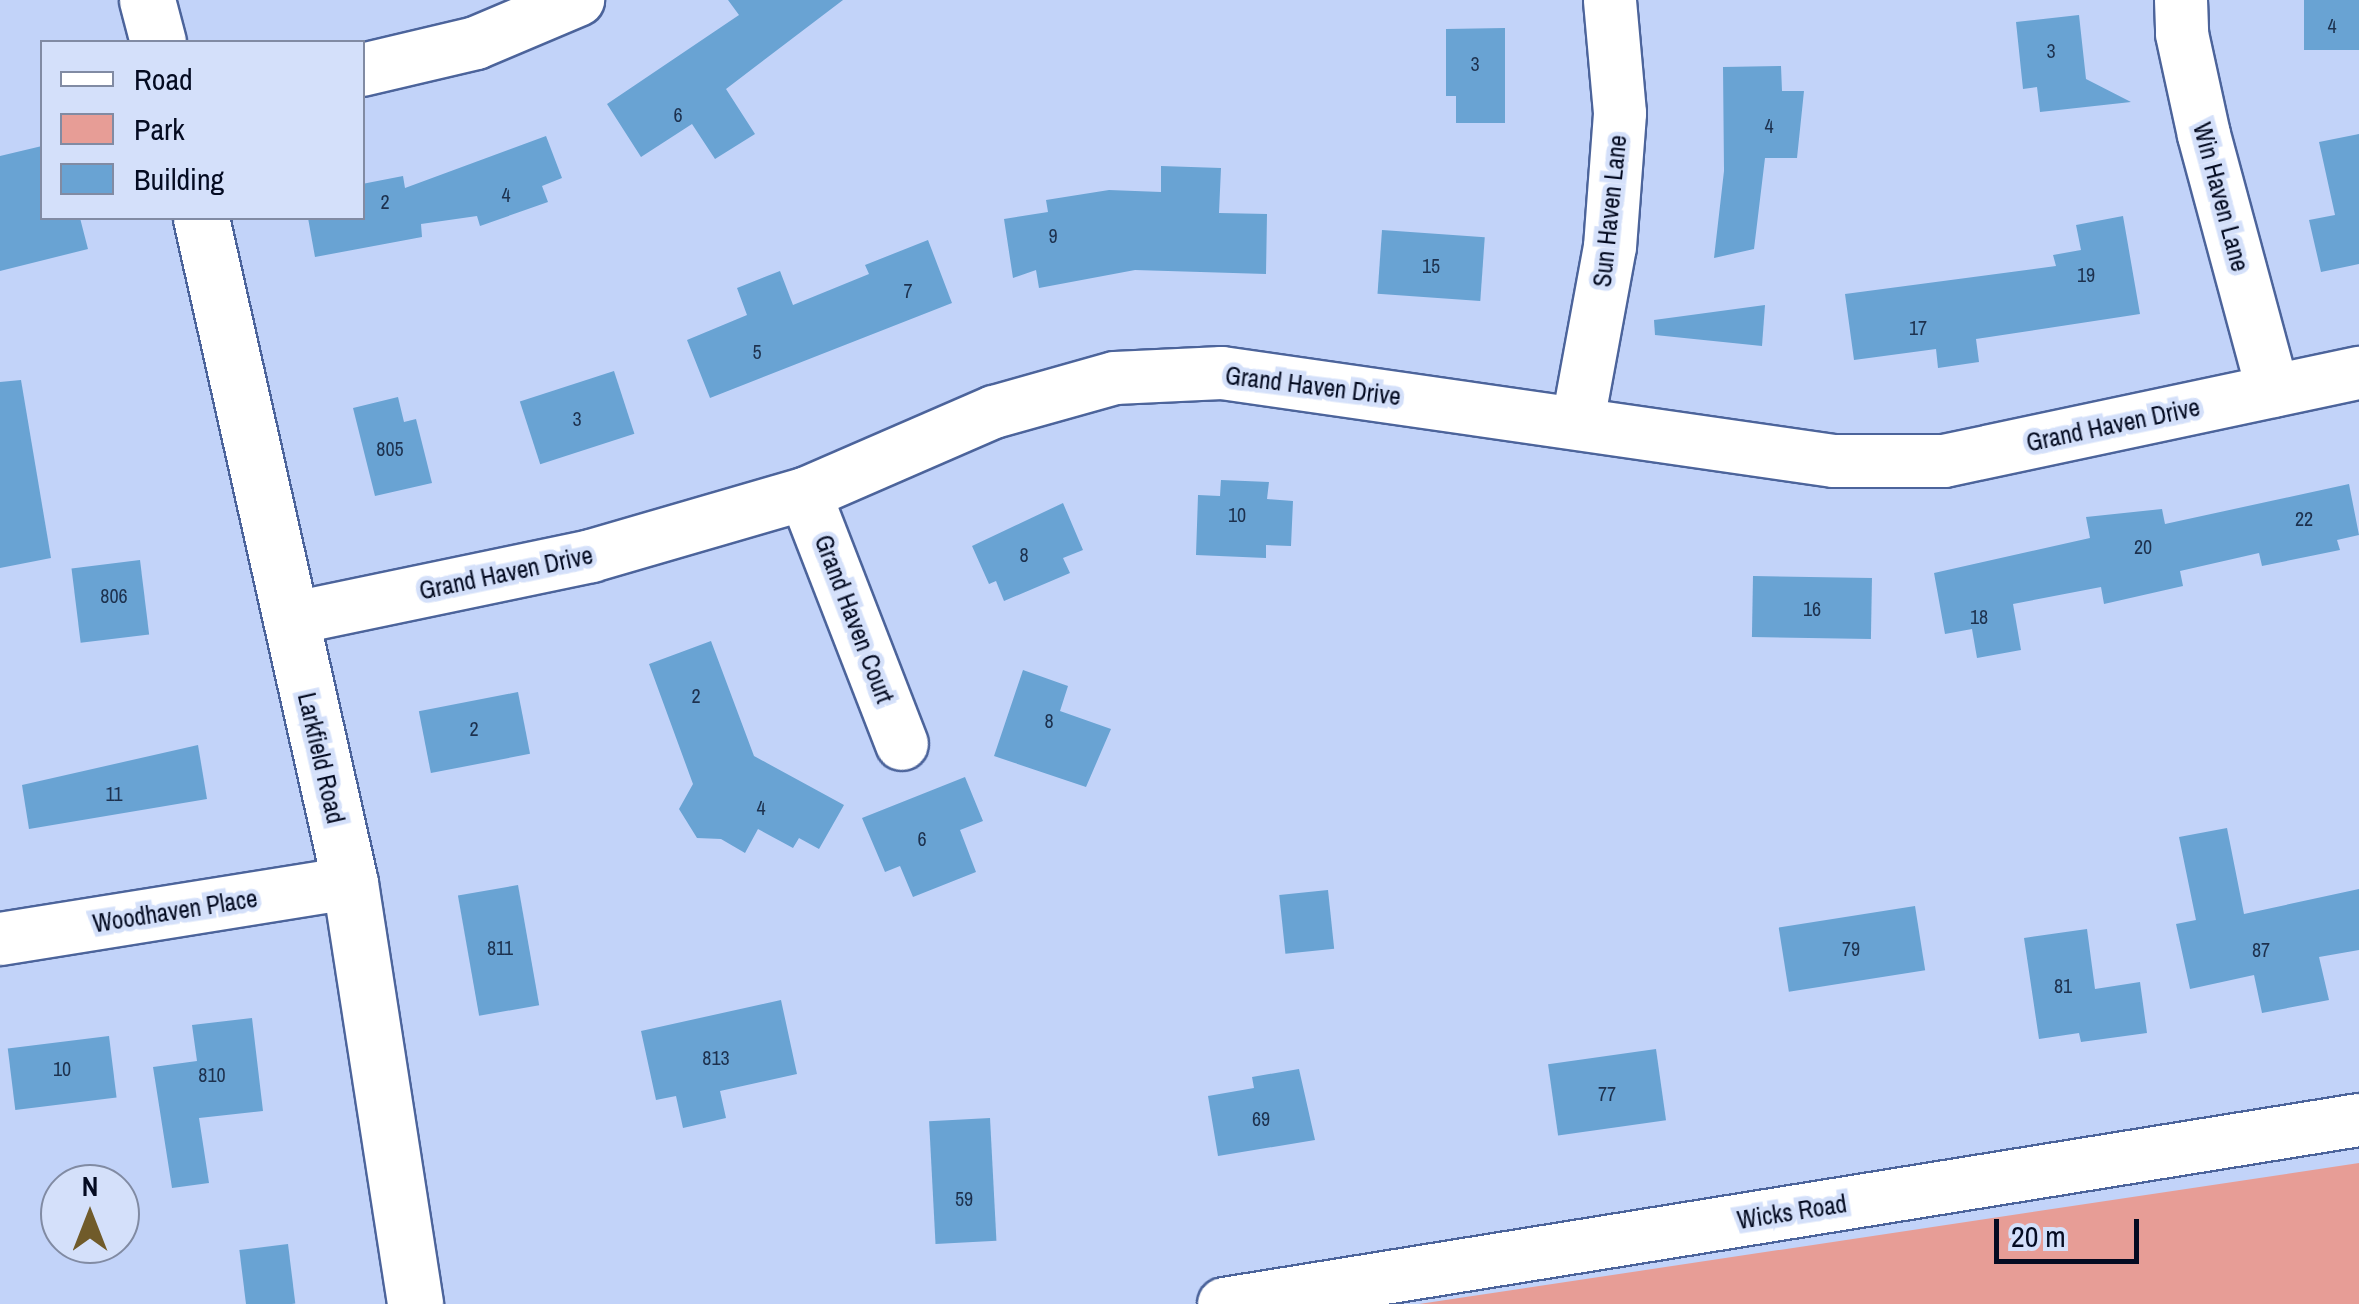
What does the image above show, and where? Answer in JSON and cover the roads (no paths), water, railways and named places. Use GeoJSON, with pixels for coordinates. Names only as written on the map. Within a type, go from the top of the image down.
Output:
{"type":"FeatureCollection","features":[{"type":"Feature","properties":{"kind":"main road"},"geometry":{"type":"LineString","coordinates":[[148,0],[158,40]]}},
{"type":"Feature","properties":{"kind":"main road","name":"Larkfield Road"},"geometry":{"type":"LineString","coordinates":[[200,220],[350,883],[415,1304]]}},
{"type":"Feature","properties":{"kind":"street"},"geometry":{"type":"LineString","coordinates":[[365,69],[476,42],[578,0]]}},
{"type":"Feature","properties":{"kind":"street","name":"Sun Haven Lane"},"geometry":{"type":"LineString","coordinates":[[1578,421],[1612,228],[1620,113],[1610,0]]}},
{"type":"Feature","properties":{"kind":"street","name":"Win Haven Lane"},"geometry":{"type":"LineString","coordinates":[[2181,0],[2182,34],[2204,134],[2273,391]]}},
{"type":"Feature","properties":{"kind":"street","name":"Grand Haven Drive"},"geometry":{"type":"LineString","coordinates":[[290,619],[592,556],[804,494],[994,412],[1115,378],[1222,373],[1578,421],[1834,461],[1944,461],[2359,373]]}},
{"type":"Feature","properties":{"kind":"street","name":"Grand Haven Court"},"geometry":{"type":"LineString","coordinates":[[804,494],[902,744]]}},
{"type":"Feature","properties":{"kind":"street","name":"Woodhaven Place"},"geometry":{"type":"LineString","coordinates":[[0,939],[350,883]]}},
{"type":"Feature","properties":{"kind":"street","name":"Wicks Road"},"geometry":{"type":"LineString","coordinates":[[1224,1304],[2359,1120]]}}]}
